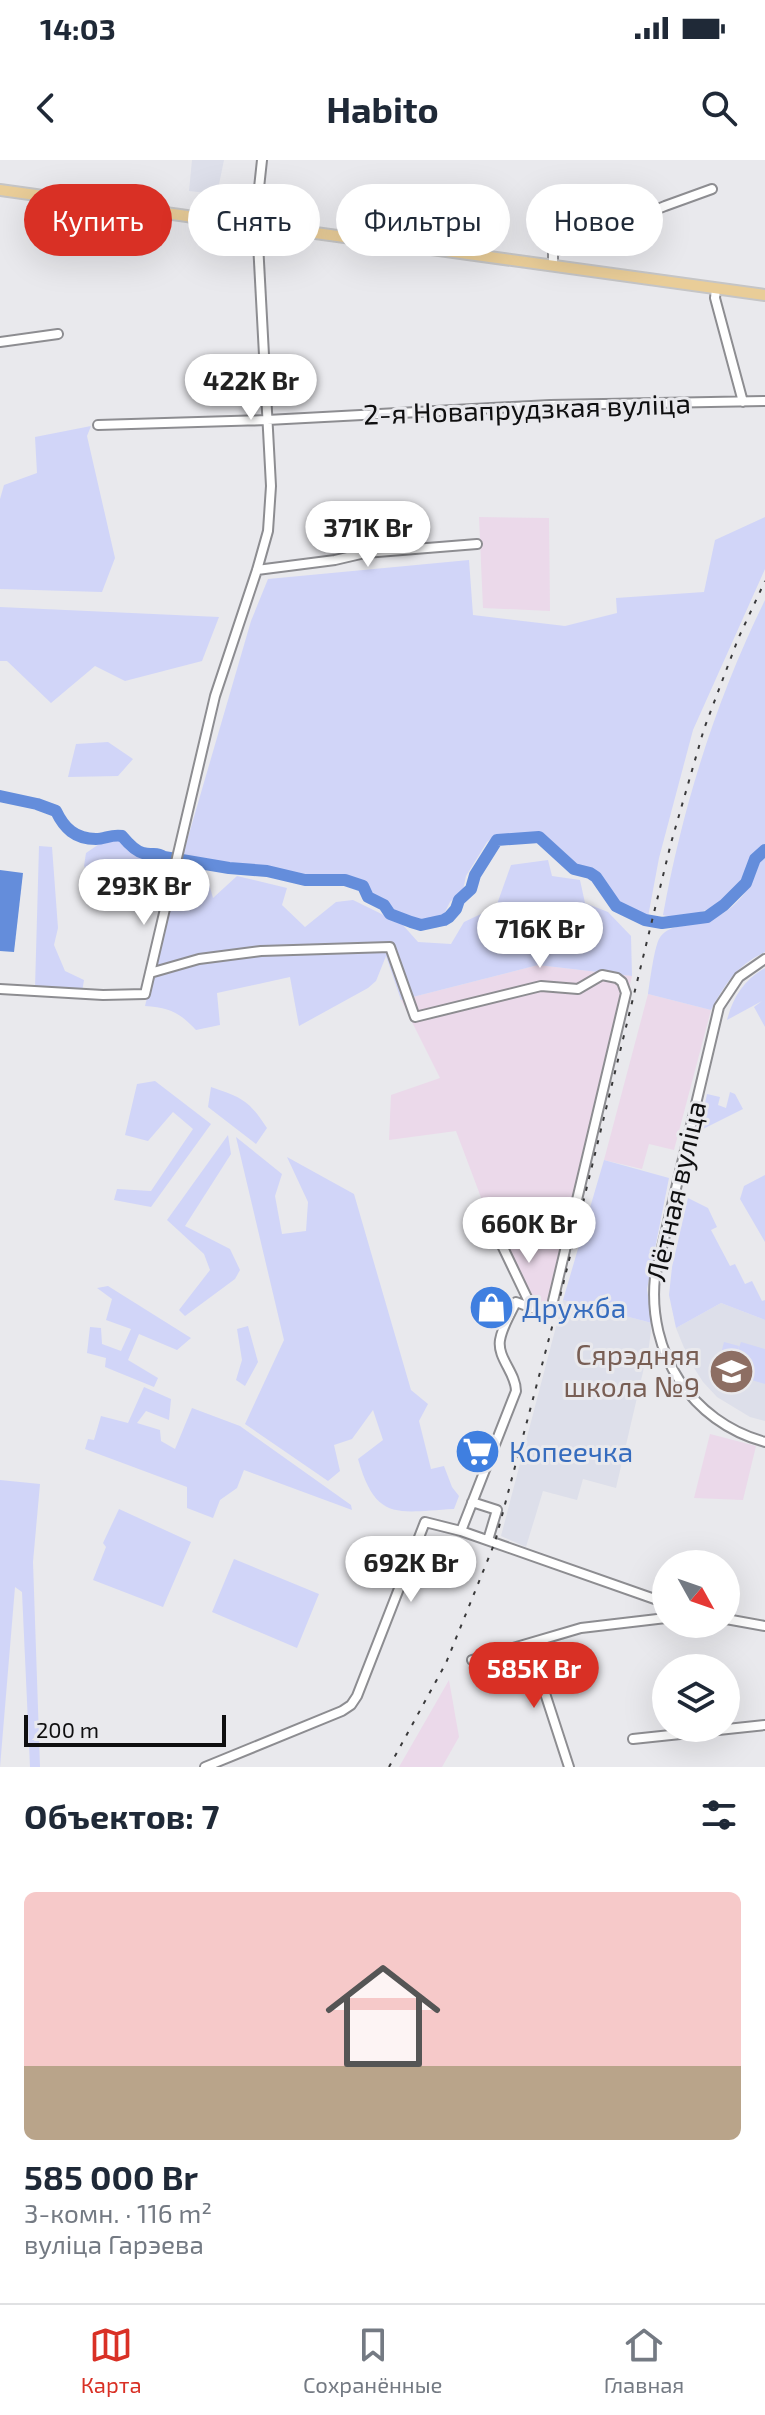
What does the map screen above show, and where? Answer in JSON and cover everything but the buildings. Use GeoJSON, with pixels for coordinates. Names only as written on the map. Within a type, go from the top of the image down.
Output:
{"type":"FeatureCollection","features":[{"type":"Feature","properties":{"kind":"main road"},"geometry":{"type":"LineString","coordinates":[[0,190],[188,217]]}},
{"type":"Feature","properties":{"kind":"main road"},"geometry":{"type":"LineString","coordinates":[[320,234],[765,295]]}},
{"type":"Feature","properties":{"kind":"street"},"geometry":{"type":"LineString","coordinates":[[259,184],[262,160]]}},
{"type":"Feature","properties":{"kind":"street"},"geometry":{"type":"LineString","coordinates":[[553,266],[553,252],[712,189]]}},
{"type":"Feature","properties":{"kind":"street"},"geometry":{"type":"LineString","coordinates":[[0,989],[103,995],[145,994],[215,696],[268,531],[271,486],[259,256]]}},
{"type":"Feature","properties":{"kind":"street"},"geometry":{"type":"LineString","coordinates":[[716,289],[715,298],[743,402]]}},
{"type":"Feature","properties":{"kind":"street"},"geometry":{"type":"LineString","coordinates":[[0,342],[58,334]]}},
{"type":"Feature","properties":{"kind":"street","name":"2-я Новапрудзкая вуліца"},"geometry":{"type":"LineString","coordinates":[[98,425],[267,420],[550,405],[765,401]]}},
{"type":"Feature","properties":{"kind":"street"},"geometry":{"type":"LineString","coordinates":[[257,570],[365,553],[477,544]]}},
{"type":"Feature","properties":{"kind":"street"},"geometry":{"type":"LineString","coordinates":[[150,973],[199,959],[261,951],[390,947],[415,1017],[541,986],[578,989],[602,975],[622,982],[626,993],[553,1301]]}},
{"type":"Feature","properties":{"kind":"street","name":"Лётная вуліца"},"geometry":{"type":"LineString","coordinates":[[765,959],[739,977],[719,1007],[657,1265],[653,1295],[661,1340],[671,1366],[690,1396],[734,1431],[765,1442]]}},
{"type":"Feature","properties":{"kind":"street"},"geometry":{"type":"LineString","coordinates":[[461,1531],[516,1391],[515,1379],[503,1355],[500,1340],[516,1302],[532,1308],[497,1235]]}},
{"type":"Feature","properties":{"kind":"street"},"geometry":{"type":"LineString","coordinates":[[472,1502],[497,1510],[492,1541]]}},
{"type":"Feature","properties":{"kind":"street"},"geometry":{"type":"LineString","coordinates":[[205,1767],[302,1729],[351,1705],[388,1620],[425,1522],[492,1541],[652,1598]]}},
{"type":"Feature","properties":{"kind":"street"},"geometry":{"type":"LineString","coordinates":[[472,1660],[581,1628],[652,1620]]}},
{"type":"Feature","properties":{"kind":"street"},"geometry":{"type":"LineString","coordinates":[[740,1622],[765,1626]]}},
{"type":"Feature","properties":{"kind":"street"},"geometry":{"type":"LineString","coordinates":[[529,1644],[569,1767]]}},
{"type":"Feature","properties":{"kind":"street"},"geometry":{"type":"LineString","coordinates":[[633,1739],[765,1725]]}},
{"type":"Feature","properties":{"kind":"shaded area"},"geometry":{"type":"Polygon","coordinates":[[[192,160],[224,160],[219,184],[190,184],[192,160]]]}},
{"type":"Feature","properties":{"kind":"shaded area"},"geometry":{"type":"Polygon","coordinates":[[[91,426],[87,436],[115,558],[102,592],[0,589],[0,499],[4,485],[37,473],[35,437],[91,426]]]}},
{"type":"Feature","properties":{"kind":"shaded area"},"geometry":{"type":"Polygon","coordinates":[[[479,517],[549,518],[550,611],[483,608],[479,517]]]}},
{"type":"Feature","properties":{"kind":"shaded area"},"geometry":{"type":"Polygon","coordinates":[[[765,517],[765,569],[693,730],[659,858],[648,917],[617,905],[605,886],[594,876],[561,859],[540,835],[494,836],[466,876],[463,890],[450,902],[444,914],[417,920],[398,916],[370,898],[364,886],[347,879],[326,880],[266,868],[203,863],[213,898],[237,876],[287,888],[282,905],[305,927],[336,902],[353,900],[402,924],[418,942],[451,944],[464,922],[496,907],[511,865],[548,860],[552,876],[580,880],[585,903],[608,912],[631,936],[632,976],[538,965],[401,1000],[386,956],[376,981],[368,988],[299,1026],[290,977],[217,993],[220,1025],[196,1030],[174,1012],[145,1006],[182,858],[251,621],[268,579],[469,560],[473,615],[565,626],[617,613],[616,598],[704,592],[715,540],[765,517]]]}},
{"type":"Feature","properties":{"kind":"shaded area"},"geometry":{"type":"Polygon","coordinates":[[[765,600],[765,848],[754,857],[736,888],[725,899],[691,915],[675,918],[663,915],[680,833],[703,754],[731,676],[765,600]]]}},
{"type":"Feature","properties":{"kind":"shaded area"},"geometry":{"type":"Polygon","coordinates":[[[0,607],[219,617],[202,661],[125,681],[95,666],[51,703],[7,661],[0,661],[0,607]]]}},
{"type":"Feature","properties":{"kind":"shaded area"},"geometry":{"type":"Polygon","coordinates":[[[108,742],[133,759],[118,776],[68,777],[76,744],[108,742]]]}},
{"type":"Feature","properties":{"kind":"shaded area"},"geometry":{"type":"Polygon","coordinates":[[[114,834],[122,836],[143,853],[158,853],[168,858],[160,891],[138,892],[122,908],[117,891],[97,889],[84,866],[86,853],[114,834]]]}},
{"type":"Feature","properties":{"kind":"shaded area"},"geometry":{"type":"Polygon","coordinates":[[[39,846],[52,847],[58,928],[54,945],[65,971],[84,980],[82,992],[35,988],[39,846]]]}},
{"type":"Feature","properties":{"kind":"shaded area"},"geometry":{"type":"Polygon","coordinates":[[[765,858],[765,952],[746,963],[733,976],[711,1010],[648,994],[655,950],[663,934],[673,928],[704,922],[724,913],[746,891],[760,861],[765,858]]]}},
{"type":"Feature","properties":{"kind":"shaded area"},"geometry":{"type":"Polygon","coordinates":[[[538,965],[632,976],[555,1307],[539,1316],[498,1223],[485,1208],[456,1131],[389,1140],[391,1095],[440,1078],[401,1000],[538,965]]]}},
{"type":"Feature","properties":{"kind":"shaded area"},"geometry":{"type":"Polygon","coordinates":[[[765,968],[765,1027],[754,1007],[762,1001],[727,1020],[740,990],[765,968]]]}},
{"type":"Feature","properties":{"kind":"shaded area"},"geometry":{"type":"Polygon","coordinates":[[[648,994],[711,1010],[674,1150],[649,1144],[642,1169],[604,1160],[648,994]]]}},
{"type":"Feature","properties":{"kind":"shaded area"},"geometry":{"type":"Polygon","coordinates":[[[155,1081],[211,1124],[151,1207],[114,1200],[117,1189],[151,1191],[193,1129],[173,1112],[148,1141],[125,1135],[137,1084],[155,1081]]]}},
{"type":"Feature","properties":{"kind":"shaded area"},"geometry":{"type":"Polygon","coordinates":[[[211,1087],[237,1097],[255,1111],[267,1128],[256,1144],[208,1107],[211,1087]]]}},
{"type":"Feature","properties":{"kind":"shaded area"},"geometry":{"type":"Polygon","coordinates":[[[730,1092],[735,1094],[743,1109],[699,1131],[707,1094],[720,1097],[718,1105],[726,1108],[730,1092]]]}},
{"type":"Feature","properties":{"kind":"shaded area"},"geometry":{"type":"Polygon","coordinates":[[[228,1135],[231,1154],[185,1226],[230,1249],[240,1270],[235,1279],[185,1316],[179,1310],[210,1270],[204,1254],[167,1220],[228,1135]]]}},
{"type":"Feature","properties":{"kind":"shaded area"},"geometry":{"type":"Polygon","coordinates":[[[236,1137],[282,1174],[275,1196],[282,1234],[306,1231],[308,1202],[287,1157],[354,1194],[411,1390],[428,1404],[419,1421],[431,1469],[444,1466],[459,1496],[454,1509],[391,1509],[373,1494],[358,1459],[383,1440],[373,1410],[352,1439],[334,1445],[340,1471],[328,1481],[245,1424],[284,1340],[236,1137]]]}},
{"type":"Feature","properties":{"kind":"shaded area"},"geometry":{"type":"Polygon","coordinates":[[[604,1160],[669,1178],[647,1289],[652,1323],[563,1300],[604,1160]]]}},
{"type":"Feature","properties":{"kind":"shaded area"},"geometry":{"type":"Polygon","coordinates":[[[765,1175],[765,1242],[740,1199],[744,1186],[765,1175]]]}},
{"type":"Feature","properties":{"kind":"shaded area"},"geometry":{"type":"Polygon","coordinates":[[[688,1198],[708,1208],[717,1227],[711,1230],[730,1266],[735,1264],[745,1284],[752,1281],[762,1301],[765,1300],[765,1320],[721,1303],[676,1328],[669,1295],[672,1267],[688,1198]]]}},
{"type":"Feature","properties":{"kind":"shaded area"},"geometry":{"type":"Polygon","coordinates":[[[108,1286],[191,1338],[177,1350],[139,1334],[128,1360],[158,1378],[154,1387],[105,1367],[106,1358],[87,1353],[90,1327],[101,1328],[102,1344],[121,1351],[131,1329],[106,1320],[112,1299],[97,1288],[108,1286]]]}},
{"type":"Feature","properties":{"kind":"shaded area"},"geometry":{"type":"Polygon","coordinates":[[[563,1300],[652,1323],[649,1346],[616,1488],[583,1479],[577,1500],[543,1491],[526,1547],[501,1536],[563,1300]]]}},
{"type":"Feature","properties":{"kind":"shaded area","name":"Сярэдняя школа №9"},"geometry":{"type":"Polygon","coordinates":[[[721,1303],[765,1320],[765,1421],[750,1417],[717,1397],[689,1360],[676,1328],[721,1303]]]}},
{"type":"Feature","properties":{"kind":"shaded area"},"geometry":{"type":"Polygon","coordinates":[[[248,1326],[258,1362],[245,1386],[236,1380],[242,1360],[237,1329],[248,1326]]]}},
{"type":"Feature","properties":{"kind":"shaded area"},"geometry":{"type":"Polygon","coordinates":[[[724,1342],[739,1346],[737,1353],[741,1342],[765,1349],[765,1384],[732,1374],[733,1369],[718,1365],[724,1342]]]}},
{"type":"Feature","properties":{"kind":"shaded area"},"geometry":{"type":"Polygon","coordinates":[[[144,1387],[171,1399],[169,1420],[146,1411],[137,1423],[160,1430],[161,1441],[175,1449],[192,1408],[240,1426],[351,1505],[352,1510],[244,1470],[237,1488],[220,1500],[213,1518],[187,1508],[187,1487],[85,1449],[88,1439],[94,1440],[101,1416],[128,1423],[144,1387]]]}},
{"type":"Feature","properties":{"kind":"shaded area"},"geometry":{"type":"Polygon","coordinates":[[[710,1434],[756,1446],[743,1500],[694,1498],[710,1434]]]}},
{"type":"Feature","properties":{"kind":"shaded area"},"geometry":{"type":"Polygon","coordinates":[[[0,1480],[40,1484],[33,1562],[40,1767],[30,1767],[22,1592],[15,1587],[0,1767],[0,1480]]]}},
{"type":"Feature","properties":{"kind":"shaded area"},"geometry":{"type":"Polygon","coordinates":[[[119,1509],[191,1542],[163,1607],[93,1580],[106,1547],[103,1543],[119,1509]]]}},
{"type":"Feature","properties":{"kind":"shaded area"},"geometry":{"type":"Polygon","coordinates":[[[234,1559],[319,1594],[297,1648],[212,1612],[234,1559]]]}},
{"type":"Feature","properties":{"kind":"shaded area"},"geometry":{"type":"Polygon","coordinates":[[[449,1680],[459,1737],[442,1767],[399,1767],[449,1680]]]}},
{"type":"Feature","properties":{"kind":"water"},"geometry":{"type":"Polygon","coordinates":[[[0,870],[23,873],[14,952],[0,951],[0,870]]]}},
{"type":"Feature","properties":{"kind":"waterway"},"geometry":{"type":"LineString","coordinates":[[0,796],[56,811],[76,835],[96,839],[122,836],[143,853],[229,868],[267,871],[305,880],[345,880],[363,886],[368,897],[384,905],[390,914],[421,925],[449,917],[459,900],[471,889],[475,875],[497,840],[539,837],[574,869],[596,877],[616,906],[645,920],[662,923],[707,917],[724,905],[746,883],[755,859],[765,850]]}},
{"type":"Feature","properties":{"kind":"railway"},"geometry":{"type":"LineString","coordinates":[[389,1767],[446,1663],[495,1542],[560,1297],[671,843],[704,729],[738,639],[765,581]]}},
{"type":"Feature","properties":{"kind":"place","name":"Дружба"},"geometry":{"type":"Point","coordinates":[491,1308]}},
{"type":"Feature","properties":{"kind":"place","name":"Сярэдняя школа №9"},"geometry":{"type":"Point","coordinates":[731,1371]}},
{"type":"Feature","properties":{"kind":"place","name":"Копеечка"},"geometry":{"type":"Point","coordinates":[478,1452]}}]}
